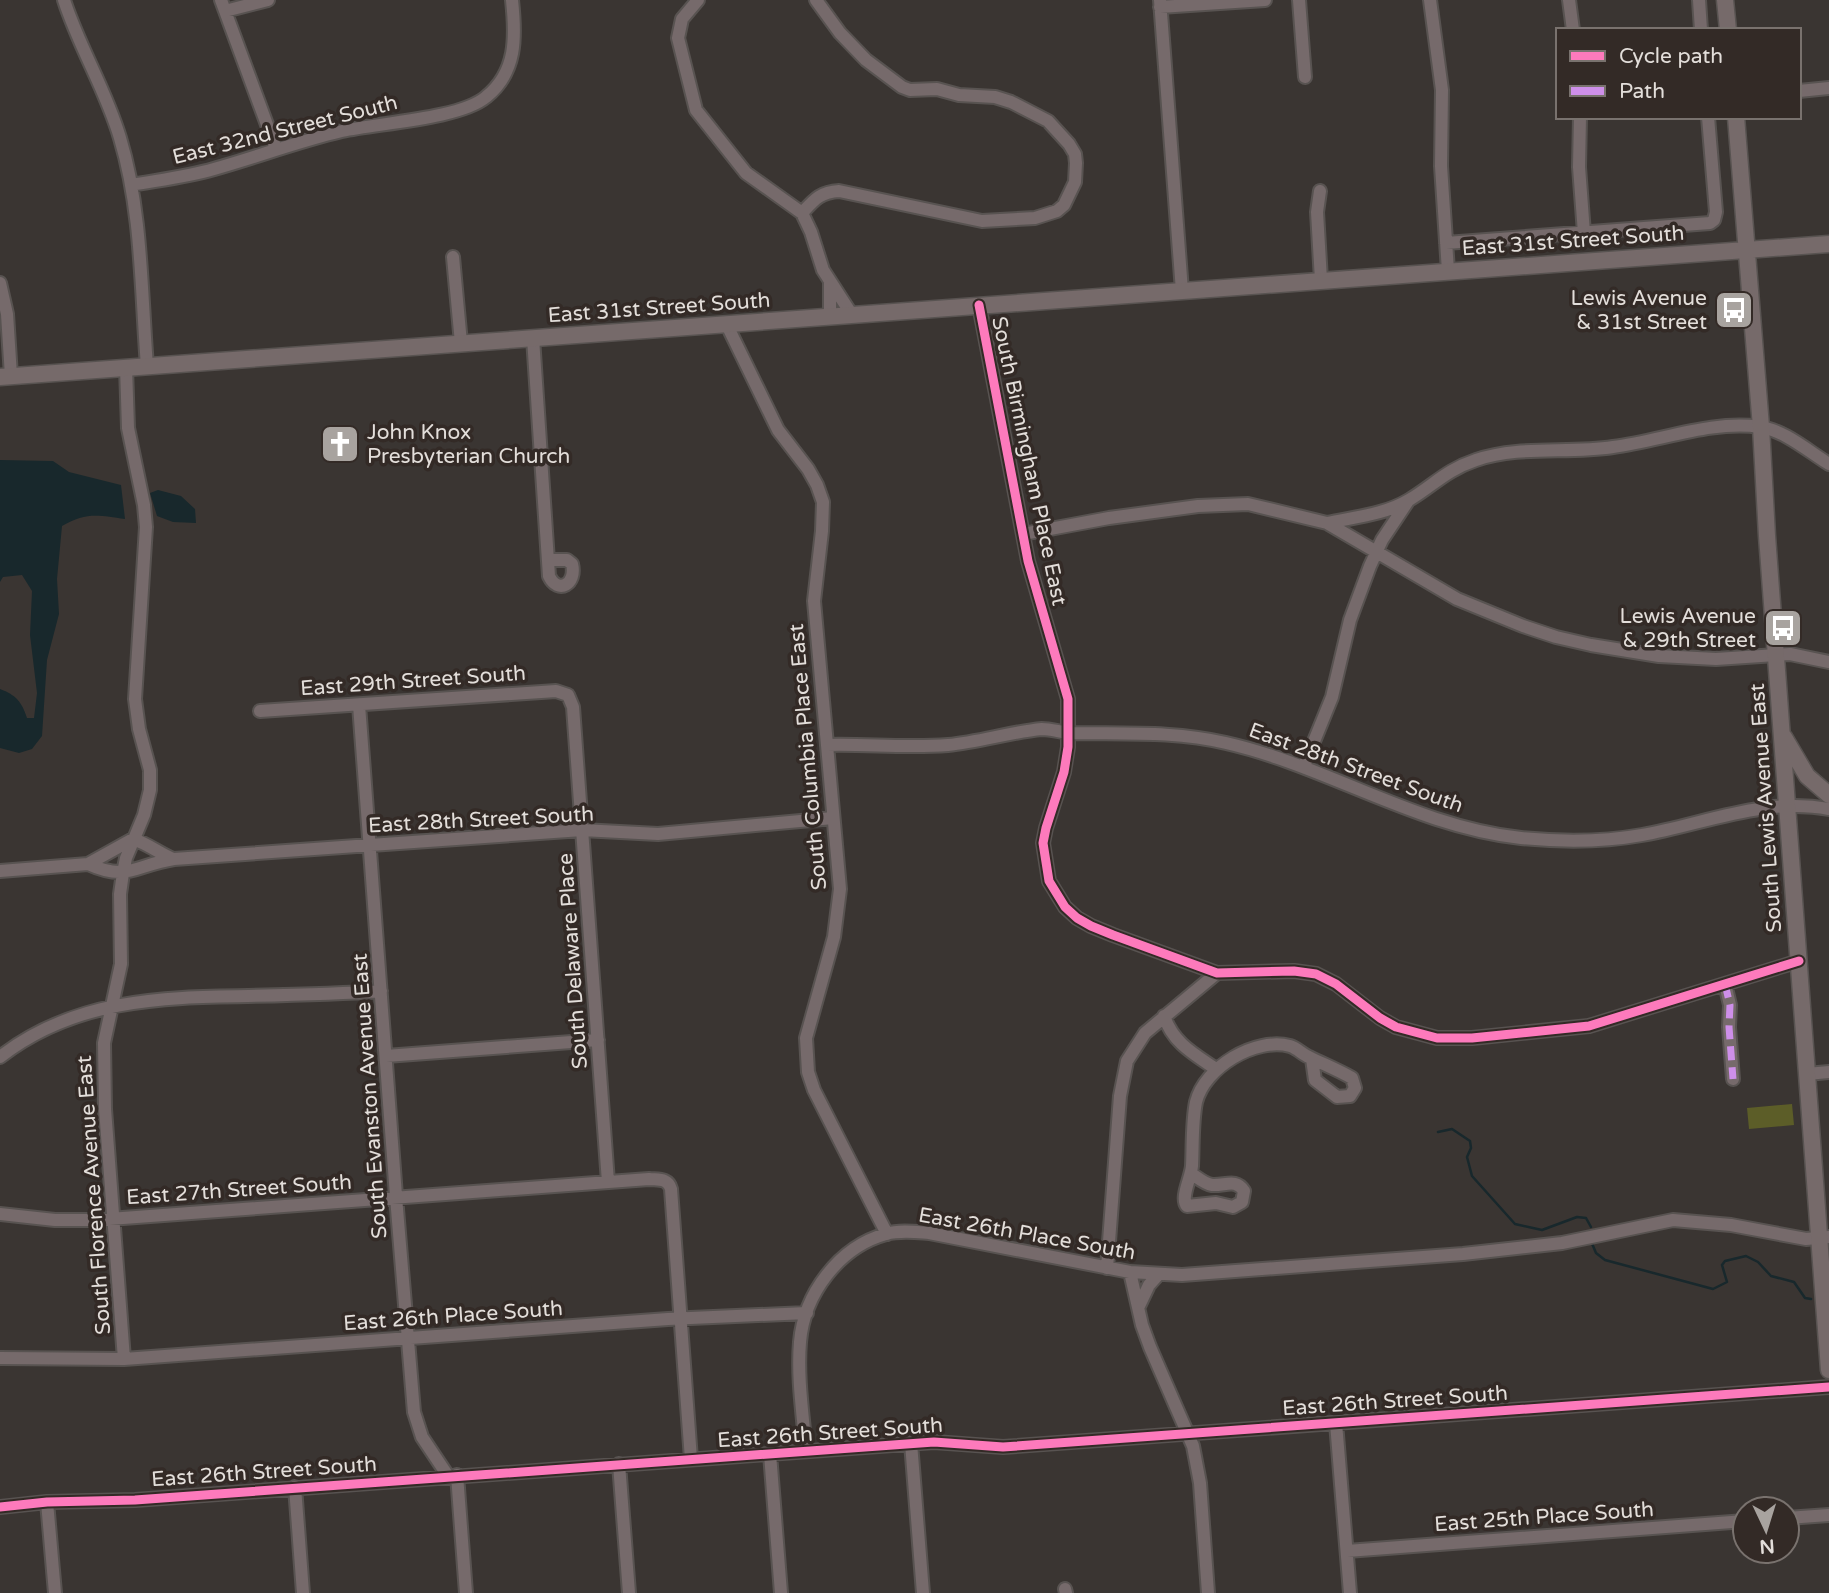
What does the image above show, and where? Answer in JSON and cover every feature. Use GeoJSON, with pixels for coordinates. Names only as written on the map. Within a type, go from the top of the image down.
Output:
{"type":"FeatureCollection","features":[{"type":"Feature","properties":{"kind":"main road"},"geometry":{"type":"LineString","coordinates":[[1725,0],[1728,28]]}},
{"type":"Feature","properties":{"kind":"main road","name":"South Lewis Avenue East"},"geometry":{"type":"LineString","coordinates":[[1736,119],[1798,961],[1824,1238],[1829,1370]]}},
{"type":"Feature","properties":{"kind":"main road","name":"East 31st Street South"},"geometry":{"type":"LineString","coordinates":[[5,376],[1829,244]]}},
{"type":"Feature","properties":{"kind":"main road"},"geometry":{"type":"LineString","coordinates":[[1781,732],[1807,776],[1829,795]]}},
{"type":"Feature","properties":{"kind":"street"},"geometry":{"type":"LineString","coordinates":[[64,0],[113,117],[126,159],[131,185],[146,366]]}},
{"type":"Feature","properties":{"kind":"street"},"geometry":{"type":"LineString","coordinates":[[268,0],[223,6],[276,149]]}},
{"type":"Feature","properties":{"kind":"street","name":"East 32nd Street South"},"geometry":{"type":"LineString","coordinates":[[131,185],[213,169],[341,132],[465,109],[476,104],[501,82],[510,64],[515,46],[512,0]]}},
{"type":"Feature","properties":{"kind":"street"},"geometry":{"type":"LineString","coordinates":[[698,0],[682,19],[678,38],[696,110],[746,173],[802,213],[811,232],[822,270],[852,315]]}},
{"type":"Feature","properties":{"kind":"street"},"geometry":{"type":"LineString","coordinates":[[802,213],[818,196],[839,191],[982,221],[1035,218],[1058,211],[1064,205],[1077,174],[1075,154],[1048,121],[995,97],[959,95],[937,89],[910,90],[902,87],[866,60],[840,33],[816,0]]}},
{"type":"Feature","properties":{"kind":"street"},"geometry":{"type":"LineString","coordinates":[[1182,291],[1160,4],[1265,0]]}},
{"type":"Feature","properties":{"kind":"street"},"geometry":{"type":"LineString","coordinates":[[1299,0],[1305,76]]}},
{"type":"Feature","properties":{"kind":"street"},"geometry":{"type":"LineString","coordinates":[[1430,0],[1442,90],[1441,166],[1448,271]]}},
{"type":"Feature","properties":{"kind":"street"},"geometry":{"type":"LineString","coordinates":[[1569,0],[1573,28]]}},
{"type":"Feature","properties":{"kind":"street"},"geometry":{"type":"LineString","coordinates":[[1699,0],[1701,28]]}},
{"type":"Feature","properties":{"kind":"street"},"geometry":{"type":"LineString","coordinates":[[1801,90],[1829,88]]}},
{"type":"Feature","properties":{"kind":"street"},"geometry":{"type":"LineString","coordinates":[[1580,119],[1579,167],[1584,233]]}},
{"type":"Feature","properties":{"kind":"street","name":"East 31st Street South"},"geometry":{"type":"LineString","coordinates":[[1446,243],[1705,225],[1714,220],[1716,212],[1708,119]]}},
{"type":"Feature","properties":{"kind":"street"},"geometry":{"type":"LineString","coordinates":[[1320,191],[1317,212],[1321,280]]}},
{"type":"Feature","properties":{"kind":"street"},"geometry":{"type":"LineString","coordinates":[[453,257],[461,343]]}},
{"type":"Feature","properties":{"kind":"street"},"geometry":{"type":"LineString","coordinates":[[830,316],[831,282]]}},
{"type":"Feature","properties":{"kind":"street"},"geometry":{"type":"LineString","coordinates":[[0,283],[7,314],[5,376]]}},
{"type":"Feature","properties":{"kind":"street","name":"South Birmingham Place East"},"geometry":{"type":"LineString","coordinates":[[979,305],[1033,580],[1068,699],[1069,733],[1064,772],[1043,843],[1045,869],[1056,894],[1065,906],[1091,926],[1217,973],[1294,971],[1316,974],[1336,984],[1396,1027],[1437,1038],[1472,1038],[1589,1026],[1798,961]]}},
{"type":"Feature","properties":{"kind":"street","name":"South Columbia Place East"},"geometry":{"type":"LineString","coordinates":[[726,323],[778,430],[808,469],[823,502],[814,601],[840,889],[838,915],[806,1038],[805,1055],[808,1072],[827,1119],[887,1234]]}},
{"type":"Feature","properties":{"kind":"street"},"geometry":{"type":"LineString","coordinates":[[533,338],[548,560]]}},
{"type":"Feature","properties":{"kind":"street","name":"South Florence Avenue East"},"geometry":{"type":"LineString","coordinates":[[124,1359],[103,1057],[105,1030],[121,964],[123,873],[133,839],[144,815],[151,780],[135,699],[146,527],[128,428],[126,367]]}},
{"type":"Feature","properties":{"kind":"street"},"geometry":{"type":"LineString","coordinates":[[1327,523],[1384,511],[1409,500],[1451,470],[1495,454],[1594,450],[1705,429],[1760,427],[1776,431],[1829,464]]}},
{"type":"Feature","properties":{"kind":"street"},"geometry":{"type":"LineString","coordinates":[[1304,766],[1332,697],[1350,620],[1376,551],[1409,500]]}},
{"type":"Feature","properties":{"kind":"street"},"geometry":{"type":"LineString","coordinates":[[1023,534],[1198,506],[1248,504],[1327,523],[1457,599],[1556,637],[1659,656],[1716,659],[1790,654],[1829,662]]}},
{"type":"Feature","properties":{"kind":"street","name":"East 29th Street South"},"geometry":{"type":"LineString","coordinates":[[260,711],[556,691],[568,695]]}},
{"type":"Feature","properties":{"kind":"street","name":"South Delaware Place"},"geometry":{"type":"LineString","coordinates":[[568,695],[573,707],[608,1182]]}},
{"type":"Feature","properties":{"kind":"street","name":"South Evanston Avenue East"},"geometry":{"type":"LineString","coordinates":[[359,705],[416,1424],[430,1452],[452,1475]]}},
{"type":"Feature","properties":{"kind":"street","name":"East 28th Street South"},"geometry":{"type":"LineString","coordinates":[[827,745],[925,746],[967,743],[1043,729],[1069,733],[1129,731],[1196,737],[1242,747],[1304,766],[1443,821],[1469,829],[1519,838],[1568,841],[1619,839],[1730,814],[1787,807],[1829,809]]}},
{"type":"Feature","properties":{"kind":"street","name":"East 28th Street South"},"geometry":{"type":"LineString","coordinates":[[123,873],[153,862],[174,859],[582,830],[657,834],[833,818]]}},
{"type":"Feature","properties":{"kind":"street"},"geometry":{"type":"LineString","coordinates":[[0,870],[88,863],[133,839],[174,859]]}},
{"type":"Feature","properties":{"kind":"street"},"geometry":{"type":"LineString","coordinates":[[88,863],[110,873],[123,873]]}},
{"type":"Feature","properties":{"kind":"street"},"geometry":{"type":"LineString","coordinates":[[1190,964],[1195,982],[1193,992]]}},
{"type":"Feature","properties":{"kind":"street"},"geometry":{"type":"LineString","coordinates":[[1107,1268],[1120,1097],[1127,1061],[1145,1033],[1217,973]]}},
{"type":"Feature","properties":{"kind":"street"},"geometry":{"type":"LineString","coordinates":[[1726,984],[1730,1005],[1733,1079]]}},
{"type":"Feature","properties":{"kind":"street"},"geometry":{"type":"LineString","coordinates":[[0,1057],[52,1025],[113,1005],[194,997],[332,995],[381,991]]}},
{"type":"Feature","properties":{"kind":"street"},"geometry":{"type":"LineString","coordinates":[[1164,1016],[1169,1030],[1178,1041],[1216,1069]]}},
{"type":"Feature","properties":{"kind":"street"},"geometry":{"type":"LineString","coordinates":[[386,1056],[598,1040]]}},
{"type":"Feature","properties":{"kind":"street"},"geometry":{"type":"LineString","coordinates":[[1192,1174],[1212,1185],[1238,1184],[1244,1191],[1242,1202],[1233,1207],[1216,1203],[1187,1206],[1183,1198],[1192,1174],[1196,1103],[1202,1087],[1216,1069],[1241,1052],[1265,1047],[1290,1046],[1312,1059]]}},
{"type":"Feature","properties":{"kind":"street"},"geometry":{"type":"LineString","coordinates":[[1807,1074],[1829,1072]]}},
{"type":"Feature","properties":{"kind":"street","name":"East 27th Street South"},"geometry":{"type":"LineString","coordinates":[[0,1214],[55,1220],[114,1218],[664,1180],[671,1189],[680,1319]]}},
{"type":"Feature","properties":{"kind":"street","name":"East 26th Place South"},"geometry":{"type":"LineString","coordinates":[[0,1358],[124,1359],[807,1312],[820,1283],[840,1259],[858,1246],[899,1232],[929,1233],[1107,1268],[1158,1275],[1200,1275],[1476,1252],[1584,1240],[1635,1226],[1673,1220],[1731,1225],[1806,1239],[1824,1238]]}},
{"type":"Feature","properties":{"kind":"street"},"geometry":{"type":"LineString","coordinates":[[1130,1272],[1142,1325],[1159,1370],[1189,1433],[1198,1472],[1208,1593]]}},
{"type":"Feature","properties":{"kind":"street"},"geometry":{"type":"LineString","coordinates":[[1139,1306],[1149,1285],[1158,1275]]}},
{"type":"Feature","properties":{"kind":"street"},"geometry":{"type":"LineString","coordinates":[[806,1451],[799,1367],[800,1339],[807,1312]]}},
{"type":"Feature","properties":{"kind":"street"},"geometry":{"type":"LineString","coordinates":[[680,1319],[691,1459]]}},
{"type":"Feature","properties":{"kind":"street","name":"East 26th Street South"},"geometry":{"type":"LineString","coordinates":[[0,1507],[47,1502],[135,1500],[911,1443],[959,1443],[989,1448],[1829,1387]]}},
{"type":"Feature","properties":{"kind":"street"},"geometry":{"type":"LineString","coordinates":[[1336,1423],[1350,1593]]}},
{"type":"Feature","properties":{"kind":"street"},"geometry":{"type":"LineString","coordinates":[[911,1443],[923,1593]]}},
{"type":"Feature","properties":{"kind":"street"},"geometry":{"type":"LineString","coordinates":[[770,1454],[781,1593]]}},
{"type":"Feature","properties":{"kind":"street"},"geometry":{"type":"LineString","coordinates":[[618,1464],[629,1593]]}},
{"type":"Feature","properties":{"kind":"street"},"geometry":{"type":"LineString","coordinates":[[452,1475],[466,1593]]}},
{"type":"Feature","properties":{"kind":"street"},"geometry":{"type":"LineString","coordinates":[[295,1487],[303,1593]]}},
{"type":"Feature","properties":{"kind":"street"},"geometry":{"type":"LineString","coordinates":[[47,1502],[55,1593]]}},
{"type":"Feature","properties":{"kind":"street"},"geometry":{"type":"LineString","coordinates":[[1801,1517],[1829,1515]]}},
{"type":"Feature","properties":{"kind":"street","name":"East 25th Place South"},"geometry":{"type":"LineString","coordinates":[[1346,1551],[1731,1522]]}},
{"type":"Feature","properties":{"kind":"shaded area"},"geometry":{"type":"Polygon","coordinates":[[[0,460],[53,461],[69,472],[121,485],[125,519],[92,516],[78,518],[62,526],[57,579],[59,614],[47,660],[42,736],[32,749],[19,753],[0,748],[0,689],[18,700],[27,718],[34,718],[37,693],[30,635],[32,591],[22,575],[3,577],[0,582],[0,460]]]}},
{"type":"Feature","properties":{"kind":"shaded area"},"geometry":{"type":"Polygon","coordinates":[[[158,490],[181,496],[195,509],[196,523],[173,522],[157,516],[150,493],[158,490]]]}},
{"type":"Feature","properties":{"kind":"shaded area"},"geometry":{"type":"Polygon","coordinates":[[[1792,1104],[1794,1125],[1749,1129],[1747,1108],[1792,1104]]]}},
{"type":"Feature","properties":{"kind":"waterway"},"geometry":{"type":"LineString","coordinates":[[1438,1132],[1452,1129],[1470,1141],[1471,1148],[1467,1157],[1472,1176],[1515,1224],[1542,1230],[1577,1217],[1586,1218],[1591,1227]]}},
{"type":"Feature","properties":{"kind":"waterway"},"geometry":{"type":"LineString","coordinates":[[1591,1241],[1596,1253],[1605,1260],[1713,1289],[1727,1282],[1722,1265],[1725,1261],[1746,1256],[1758,1262],[1771,1276],[1794,1282],[1805,1298],[1811,1299]]}},
{"type":"Feature","properties":{"kind":"marked path"},"geometry":{"type":"LineString","coordinates":[[1725,984],[1730,1005],[1733,1079]]}},
{"type":"Feature","properties":{"kind":"cycle path"},"geometry":{"type":"LineString","coordinates":[[979,305],[1028,561],[1068,699],[1068,747],[1064,772],[1043,843],[1049,881],[1065,907],[1077,918],[1113,935],[1217,973],[1294,971],[1316,974],[1336,984],[1396,1027],[1437,1038],[1472,1038],[1589,1026],[1799,961]]}},
{"type":"Feature","properties":{"kind":"cycle path"},"geometry":{"type":"LineString","coordinates":[[0,1507],[47,1502],[135,1500],[934,1442],[1003,1447],[1829,1387]]}},
{"type":"Feature","properties":{"kind":"place","name":"Lewis Avenue & 31st Street"},"geometry":{"type":"Point","coordinates":[1734,310]}},
{"type":"Feature","properties":{"kind":"place","name":"John Knox Presbyterian Church"},"geometry":{"type":"Point","coordinates":[340,444]}},
{"type":"Feature","properties":{"kind":"place","name":"Lewis Avenue & 29th Street"},"geometry":{"type":"Point","coordinates":[1783,628]}}]}
